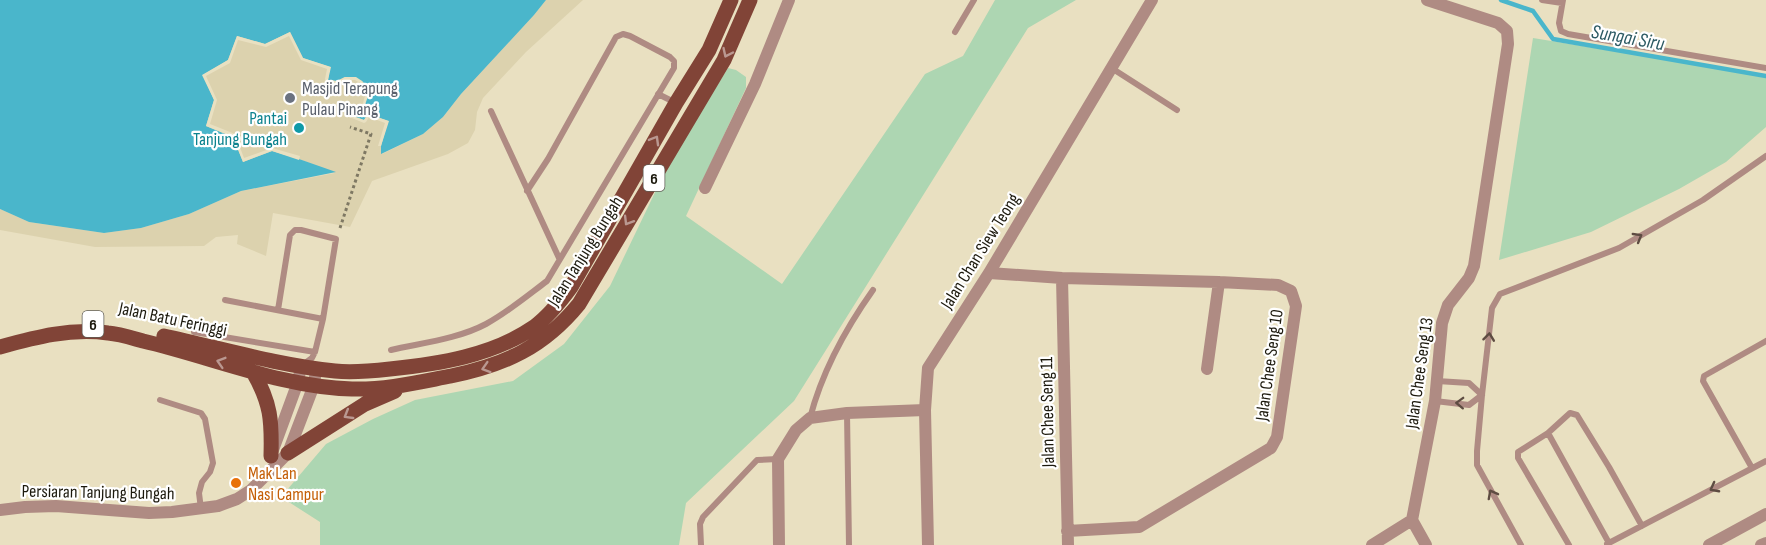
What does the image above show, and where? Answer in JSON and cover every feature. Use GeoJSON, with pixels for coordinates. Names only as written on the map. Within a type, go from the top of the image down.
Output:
{"type":"FeatureCollection","features":[{"type":"Feature","properties":{"kind":"main road","name":"Jalan Tanjung Bungah"},"geometry":{"type":"LineString","coordinates":[[311,361],[337,371],[367,371],[418,366],[459,358],[498,346],[532,328],[551,312],[571,287],[676,103],[709,50],[731,0]]}},
{"type":"Feature","properties":{"kind":"main road","name":"Jalan Tanjung Bungah"},"geometry":{"type":"LineString","coordinates":[[314,385],[352,389],[389,387],[473,372],[503,363],[539,343],[565,321],[579,304],[724,60],[750,0]]}},
{"type":"Feature","properties":{"kind":"main road","name":"Jalan Batu Feringgi"},"geometry":{"type":"LineString","coordinates":[[0,338],[75,323],[105,325],[311,361]]}},
{"type":"Feature","properties":{"kind":"main road","name":"Jalan Batu Feringgi"},"geometry":{"type":"LineString","coordinates":[[0,346],[75,331],[108,333],[176,348],[253,372],[298,382]]}},
{"type":"Feature","properties":{"kind":"main road"},"geometry":{"type":"LineString","coordinates":[[253,372],[262,387],[269,409],[272,426],[271,456]]}},
{"type":"Feature","properties":{"kind":"main road","name":"6"},"geometry":{"type":"LineString","coordinates":[[298,382],[314,385]]}},
{"type":"Feature","properties":{"kind":"main road"},"geometry":{"type":"LineString","coordinates":[[288,453],[366,404],[421,382]]}},
{"type":"Feature","properties":{"kind":"street"},"geometry":{"type":"LineString","coordinates":[[705,188],[755,84],[789,0]]}},
{"type":"Feature","properties":{"kind":"street","name":"Jalan Chan Siew Teong"},"geometry":{"type":"LineString","coordinates":[[928,545],[925,410],[928,368],[989,273],[1113,69],[1152,0]]}},
{"type":"Feature","properties":{"kind":"street","name":"Jalan Chee Seng 13"},"geometry":{"type":"LineString","coordinates":[[1412,520],[1436,401],[1442,323],[1448,305],[1474,266],[1508,44],[1507,32],[1498,23],[1428,0]]}},
{"type":"Feature","properties":{"kind":"street","name":"Jalan Chee Seng 10"},"geometry":{"type":"LineString","coordinates":[[989,273],[1062,278],[1278,285],[1291,291],[1296,306],[1277,437],[1271,448],[1139,527],[1067,531]]}},
{"type":"Feature","properties":{"kind":"street","name":"Jalan Chee Seng 11"},"geometry":{"type":"LineString","coordinates":[[1062,278],[1068,545]]}},
{"type":"Feature","properties":{"kind":"street"},"geometry":{"type":"LineString","coordinates":[[1207,369],[1219,282]]}},
{"type":"Feature","properties":{"kind":"street","name":"Persiaran Tanjung Bungah"},"geometry":{"type":"LineString","coordinates":[[259,481],[271,456],[298,382],[311,361]]}},
{"type":"Feature","properties":{"kind":"street","name":"Persiaran Tanjung Bungah"},"geometry":{"type":"LineString","coordinates":[[0,510],[56,506],[149,513],[201,509],[219,506],[237,499],[251,490],[288,453],[314,385],[311,361]]}},
{"type":"Feature","properties":{"kind":"street"},"geometry":{"type":"LineString","coordinates":[[779,545],[778,459],[796,430],[810,418],[925,410]]}},
{"type":"Feature","properties":{"kind":"street"},"geometry":{"type":"LineString","coordinates":[[1709,545],[1766,514]]}},
{"type":"Feature","properties":{"kind":"street"},"geometry":{"type":"LineString","coordinates":[[1372,545],[1412,520],[1426,545]]}},
{"type":"Feature","properties":{"kind":"street"},"geometry":{"type":"LineString","coordinates":[[1761,545],[1766,543]]}},
{"type":"Feature","properties":{"kind":"lane"},"geometry":{"type":"LineString","coordinates":[[955,33],[974,0]]}},
{"type":"Feature","properties":{"kind":"lane"},"geometry":{"type":"LineString","coordinates":[[1542,0],[1563,2],[1559,23],[1561,31],[1568,34],[1766,68]]}},
{"type":"Feature","properties":{"kind":"lane"},"geometry":{"type":"LineString","coordinates":[[391,350],[446,339],[484,325],[519,303],[547,281],[674,68],[674,61],[630,36],[623,34],[616,37],[548,159],[527,191]]}},
{"type":"Feature","properties":{"kind":"lane"},"geometry":{"type":"LineString","coordinates":[[1113,69],[1177,110]]}},
{"type":"Feature","properties":{"kind":"lane"},"geometry":{"type":"LineString","coordinates":[[658,94],[676,103]]}},
{"type":"Feature","properties":{"kind":"lane"},"geometry":{"type":"LineString","coordinates":[[490,111],[559,258]]}},
{"type":"Feature","properties":{"kind":"lane"},"geometry":{"type":"LineString","coordinates":[[1521,545],[1478,465],[1477,451],[1492,308],[1500,294],[1619,248],[1703,200],[1766,156]]}},
{"type":"Feature","properties":{"kind":"lane"},"geometry":{"type":"LineString","coordinates":[[194,332],[311,361],[323,319],[336,239],[301,230],[295,230],[290,235],[278,310]]}},
{"type":"Feature","properties":{"kind":"lane"},"geometry":{"type":"LineString","coordinates":[[810,418],[816,394],[842,339],[858,310],[873,290]]}},
{"type":"Feature","properties":{"kind":"lane"},"geometry":{"type":"LineString","coordinates":[[225,300],[323,319]]}},
{"type":"Feature","properties":{"kind":"lane"},"geometry":{"type":"LineString","coordinates":[[1752,468],[1704,381],[1704,376],[1766,341]]}},
{"type":"Feature","properties":{"kind":"lane"},"geometry":{"type":"LineString","coordinates":[[1437,381],[1469,383],[1482,396]]}},
{"type":"Feature","properties":{"kind":"lane"},"geometry":{"type":"LineString","coordinates":[[1436,401],[1468,405],[1482,396]]}},
{"type":"Feature","properties":{"kind":"lane"},"geometry":{"type":"LineString","coordinates":[[160,400],[201,413],[205,419],[213,463],[210,472],[202,482],[199,493],[201,509]]}},
{"type":"Feature","properties":{"kind":"lane"},"geometry":{"type":"LineString","coordinates":[[1569,545],[1518,458],[1518,452],[1548,433],[1570,413],[1577,415],[1642,526]]}},
{"type":"Feature","properties":{"kind":"lane"},"geometry":{"type":"LineString","coordinates":[[847,414],[849,545]]}},
{"type":"Feature","properties":{"kind":"lane"},"geometry":{"type":"LineString","coordinates":[[1548,433],[1608,544],[1766,461]]}},
{"type":"Feature","properties":{"kind":"lane"},"geometry":{"type":"LineString","coordinates":[[701,545],[702,517],[757,460],[778,459]]}},
{"type":"Feature","properties":{"kind":"path"},"geometry":{"type":"LineString","coordinates":[[336,239],[371,134],[350,127]]}},
{"type":"Feature","properties":{"kind":"green space"},"geometry":{"type":"Polygon","coordinates":[[[995,0],[1076,0],[1028,28],[794,401],[686,503],[679,545],[320,545],[320,522],[281,497],[326,444],[415,400],[513,381],[564,344],[610,286],[673,155],[728,68],[746,77],[746,88],[686,216],[782,284],[925,74],[963,56],[995,0]]]}},
{"type":"Feature","properties":{"kind":"green space"},"geometry":{"type":"Polygon","coordinates":[[[1533,38],[1766,76],[1766,127],[1726,162],[1679,189],[1591,232],[1499,260],[1533,38]]]}},
{"type":"Feature","properties":{"kind":"sand","name":"Pantai Tanjung Bungah"},"geometry":{"type":"Polygon","coordinates":[[[546,0],[583,0],[526,52],[483,98],[477,112],[475,130],[468,143],[448,154],[372,181],[350,227],[273,213],[266,256],[237,244],[238,235],[216,237],[204,246],[95,247],[0,230],[0,209],[29,222],[104,233],[141,228],[189,214],[241,191],[335,173],[299,159],[243,162],[206,126],[202,75],[237,36],[290,32],[356,77],[368,87],[368,114],[389,121],[382,154],[423,134],[443,117],[546,0]]]}},
{"type":"Feature","properties":{"kind":"water"},"geometry":{"type":"Polygon","coordinates":[[[0,0],[546,0],[443,117],[423,134],[381,154],[388,121],[368,114],[364,120],[350,115],[351,112],[361,109],[368,96],[362,81],[345,77],[337,81],[328,80],[330,67],[303,58],[290,32],[265,44],[237,36],[228,60],[203,75],[214,100],[206,126],[233,137],[243,162],[272,151],[336,172],[241,191],[189,214],[141,228],[104,233],[29,222],[0,209],[0,0]]]}},
{"type":"Feature","properties":{"kind":"pier"},"geometry":{"type":"Polygon","coordinates":[[[290,32],[303,58],[331,67],[328,80],[337,81],[345,77],[356,77],[368,87],[365,105],[351,112],[350,115],[364,120],[368,114],[389,121],[381,146],[378,146],[385,123],[369,117],[364,123],[347,116],[349,110],[363,103],[365,88],[355,80],[346,80],[337,84],[326,82],[327,69],[301,60],[289,36],[266,47],[238,40],[230,63],[206,76],[217,100],[210,124],[235,134],[244,158],[272,148],[300,156],[299,160],[272,151],[243,162],[233,137],[206,126],[214,100],[202,75],[228,60],[237,36],[265,44],[290,32]]]}},
{"type":"Feature","properties":{"kind":"waterway","name":"Sungai Siru"},"geometry":{"type":"LineString","coordinates":[[1501,0],[1533,11],[1553,39],[1766,76]]}},
{"type":"Feature","properties":{"kind":"place","name":"Masjid Terapung Pulau Pinang"},"geometry":{"type":"Point","coordinates":[290,98]}},
{"type":"Feature","properties":{"kind":"place","name":"Pantai Tanjung Bungah"},"geometry":{"type":"Point","coordinates":[299,128]}},
{"type":"Feature","properties":{"kind":"place","name":"Mak Lan Nasi Campur"},"geometry":{"type":"Point","coordinates":[236,483]}}]}
